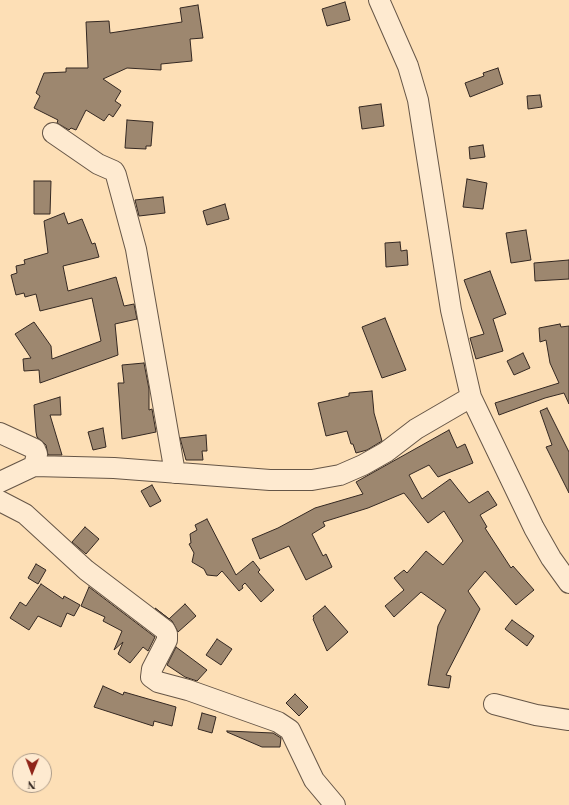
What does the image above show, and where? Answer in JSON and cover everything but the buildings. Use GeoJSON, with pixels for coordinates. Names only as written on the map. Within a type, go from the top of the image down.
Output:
{"type":"FeatureCollection","features":[{"type":"Feature","properties":{"kind":"street"},"geometry":{"type":"LineString","coordinates":[[379,0],[408,66],[418,100],[451,310],[471,397],[534,528],[551,558],[569,583]]}},
{"type":"Feature","properties":{"kind":"street"},"geometry":{"type":"LineString","coordinates":[[53,133],[98,164],[114,171],[116,175],[136,249],[175,473]]}},
{"type":"Feature","properties":{"kind":"street"},"geometry":{"type":"LineString","coordinates":[[0,482],[34,466],[114,468],[270,480],[312,480],[340,475],[375,458],[416,429],[471,397]]}},
{"type":"Feature","properties":{"kind":"street"},"geometry":{"type":"LineString","coordinates":[[0,433],[35,449],[37,454],[34,466]]}},
{"type":"Feature","properties":{"kind":"street"},"geometry":{"type":"LineString","coordinates":[[0,500],[25,514],[86,570],[165,630],[168,634],[167,640],[152,669],[151,677],[158,682],[188,690],[278,722],[290,730],[314,780],[335,805]]}},
{"type":"Feature","properties":{"kind":"street"},"geometry":{"type":"LineString","coordinates":[[494,704],[536,715],[569,720]]}}]}
